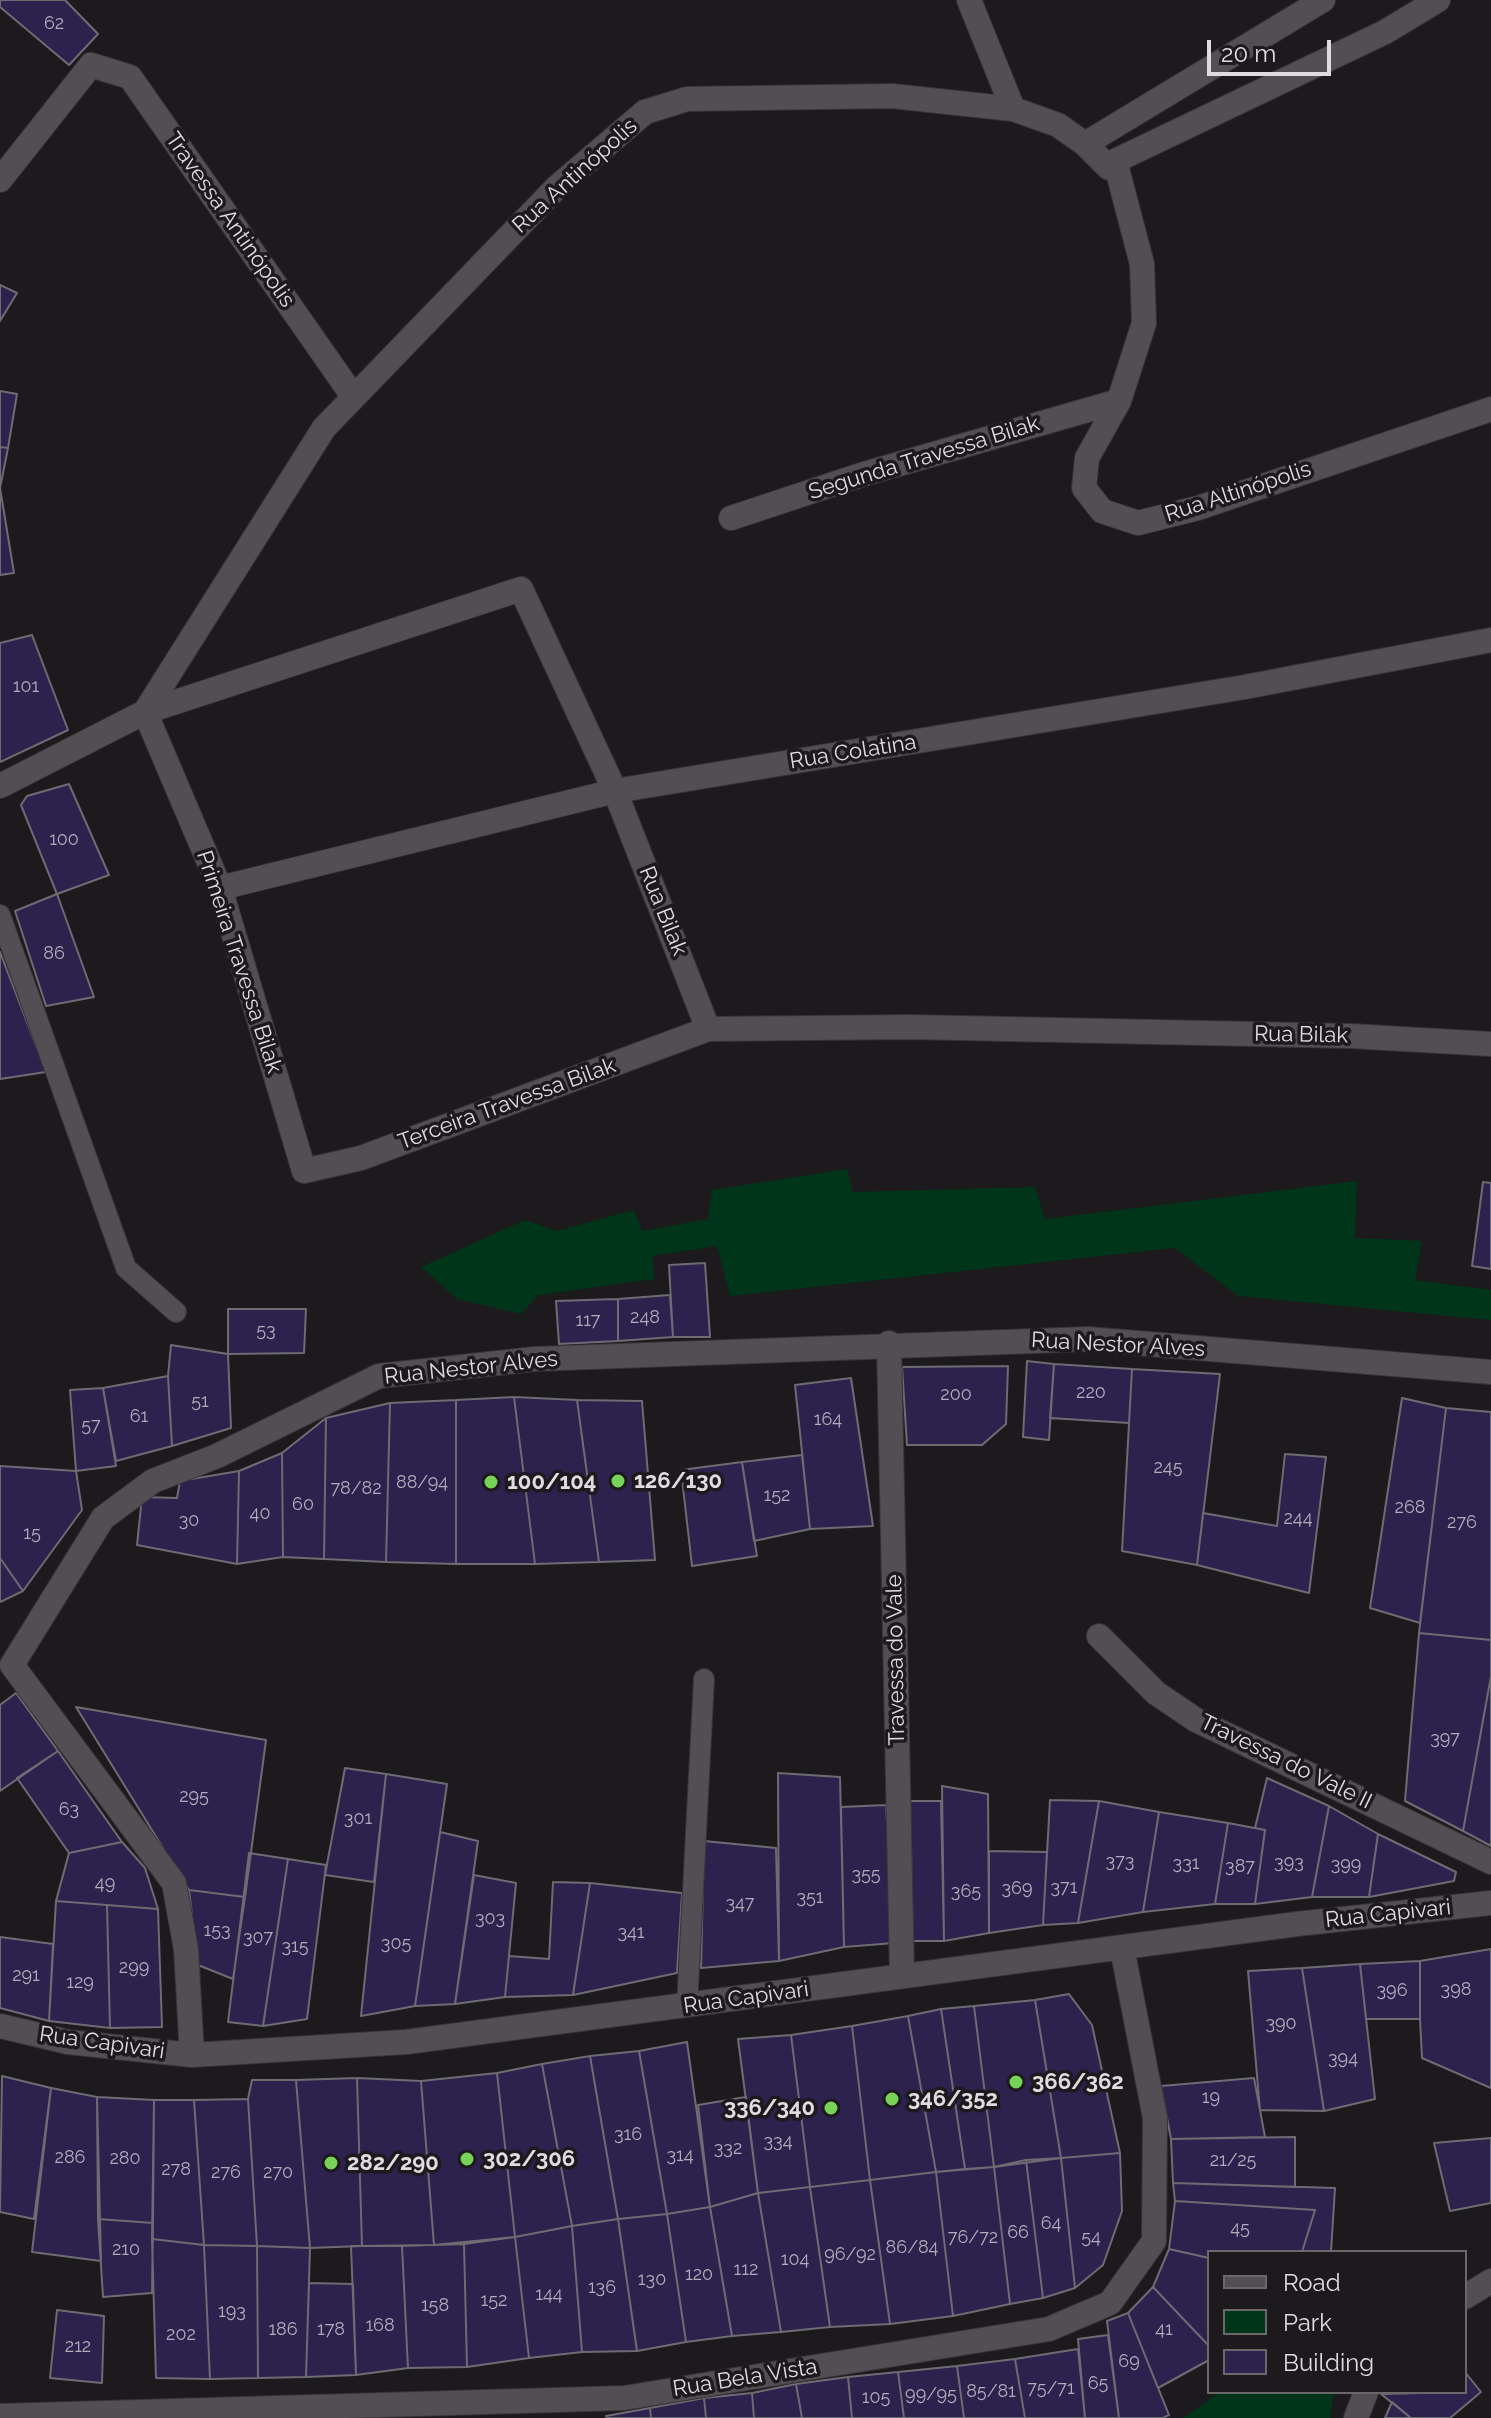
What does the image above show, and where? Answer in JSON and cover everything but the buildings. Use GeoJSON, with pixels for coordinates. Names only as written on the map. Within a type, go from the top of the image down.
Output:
{"type":"FeatureCollection","features":[{"type":"Feature","properties":{"kind":"street"},"geometry":{"type":"LineString","coordinates":[[969,0],[1013,109]]}},
{"type":"Feature","properties":{"kind":"street"},"geometry":{"type":"LineString","coordinates":[[1085,144],[1323,0]]}},
{"type":"Feature","properties":{"kind":"street"},"geometry":{"type":"LineString","coordinates":[[1119,401],[1144,323],[1142,264],[1115,161],[1385,32],[1438,0]]}},
{"type":"Feature","properties":{"kind":"street","name":"Travessa Antinópolis"},"geometry":{"type":"LineString","coordinates":[[0,180],[91,65],[130,77],[353,396]]}},
{"type":"Feature","properties":{"kind":"street","name":"Rua Antinópolis"},"geometry":{"type":"LineString","coordinates":[[145,712],[324,428],[556,188],[645,112],[687,99],[892,96],[1013,109],[1058,125],[1085,144],[1109,168],[1115,161]]}},
{"type":"Feature","properties":{"kind":"street","name":"Rua Altinópolis"},"geometry":{"type":"LineString","coordinates":[[1119,401],[1087,458],[1084,488],[1102,511],[1138,523],[1198,508],[1491,409]]}},
{"type":"Feature","properties":{"kind":"street","name":"Segunda Travessa Bilak"},"geometry":{"type":"LineString","coordinates":[[731,518],[864,474],[1119,401]]}},
{"type":"Feature","properties":{"kind":"street","name":"Rua Bilak"},"geometry":{"type":"LineString","coordinates":[[0,786],[145,712],[521,589],[615,791],[708,1029],[910,1027],[1351,1036],[1491,1044]]}},
{"type":"Feature","properties":{"kind":"street","name":"Rua Colatina"},"geometry":{"type":"LineString","coordinates":[[220,888],[615,791],[1245,687],[1491,640]]}},
{"type":"Feature","properties":{"kind":"street","name":"Primeira Travessa Bilak"},"geometry":{"type":"LineString","coordinates":[[145,712],[220,888],[304,1171]]}},
{"type":"Feature","properties":{"kind":"street","name":"Terceira Travessa Bilak"},"geometry":{"type":"LineString","coordinates":[[304,1171],[361,1158],[708,1029]]}},
{"type":"Feature","properties":{"kind":"street","name":"Rua Nestor Alves"},"geometry":{"type":"LineString","coordinates":[[192,2055],[186,1949],[174,1883],[6,1661],[103,1518],[153,1481],[217,1456],[379,1376],[535,1359],[889,1343],[1088,1339],[1491,1372]]}},
{"type":"Feature","properties":{"kind":"street","name":"Travessa do Vale"},"geometry":{"type":"LineString","coordinates":[[889,1343],[902,1976]]}},
{"type":"Feature","properties":{"kind":"street","name":"Travessa do Vale II"},"geometry":{"type":"LineString","coordinates":[[1099,1636],[1156,1693],[1196,1720],[1491,1862]]}},
{"type":"Feature","properties":{"kind":"street","name":"Rua Capivari"},"geometry":{"type":"LineString","coordinates":[[0,2026],[68,2042],[192,2055],[406,2042],[1297,1924],[1491,1903]]}},
{"type":"Feature","properties":{"kind":"street","name":"Rua Bela Vista"},"geometry":{"type":"LineString","coordinates":[[0,2416],[624,2398],[1049,2329],[1110,2303],[1154,2241],[1155,2118],[1122,1948]]}},
{"type":"Feature","properties":{"kind":"street"},"geometry":{"type":"LineString","coordinates":[[1467,2296],[1491,2281]]}},
{"type":"Feature","properties":{"kind":"street"},"geometry":{"type":"LineString","coordinates":[[1356,2418],[1365,2394]]}},
{"type":"Feature","properties":{"kind":"lane"},"geometry":{"type":"LineString","coordinates":[[0,915],[126,1268],[176,1312]]}},
{"type":"Feature","properties":{"kind":"lane"},"geometry":{"type":"LineString","coordinates":[[687,2006],[704,1679]]}},
{"type":"Feature","properties":{"kind":"green space"},"geometry":{"type":"Polygon","coordinates":[[[847,1169],[853,1192],[1035,1187],[1045,1219],[1357,1181],[1355,1238],[1422,1241],[1415,1280],[1491,1290],[1491,1320],[1238,1296],[1175,1248],[730,1296],[717,1246],[652,1256],[655,1279],[538,1295],[521,1314],[457,1299],[421,1267],[525,1220],[556,1231],[634,1210],[642,1231],[708,1219],[712,1190],[847,1169]]]}},
{"type":"Feature","properties":{"kind":"green space"},"geometry":{"type":"Polygon","coordinates":[[[1217,2394],[1334,2394],[1330,2418],[1183,2418],[1217,2394]]]}},
{"type":"Feature","properties":{"kind":"place","name":"126/130"},"geometry":{"type":"Point","coordinates":[618,1481]}},
{"type":"Feature","properties":{"kind":"place","name":"100/104"},"geometry":{"type":"Point","coordinates":[491,1482]}},
{"type":"Feature","properties":{"kind":"place","name":"366/362"},"geometry":{"type":"Point","coordinates":[1016,2082]}},
{"type":"Feature","properties":{"kind":"place","name":"346/352"},"geometry":{"type":"Point","coordinates":[892,2099]}},
{"type":"Feature","properties":{"kind":"place","name":"336/340"},"geometry":{"type":"Point","coordinates":[831,2108]}},
{"type":"Feature","properties":{"kind":"place","name":"302/306"},"geometry":{"type":"Point","coordinates":[467,2159]}},
{"type":"Feature","properties":{"kind":"place","name":"282/290"},"geometry":{"type":"Point","coordinates":[331,2163]}}]}
